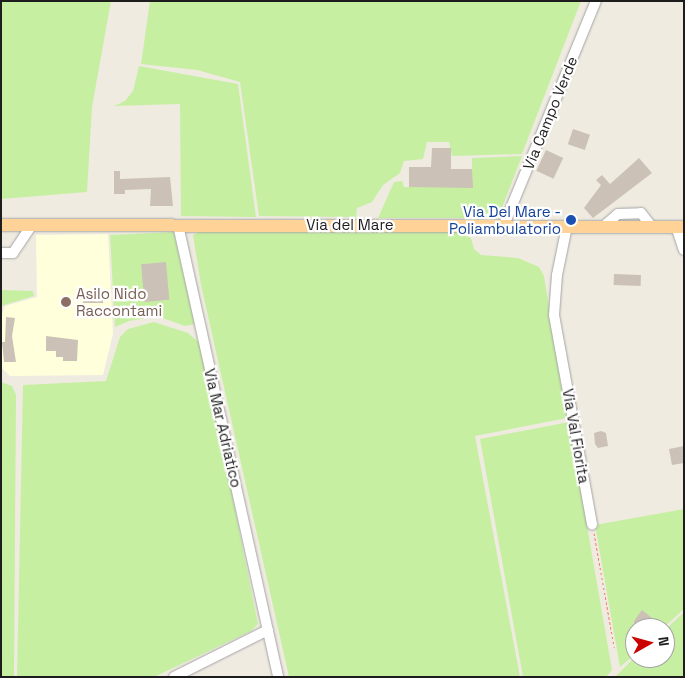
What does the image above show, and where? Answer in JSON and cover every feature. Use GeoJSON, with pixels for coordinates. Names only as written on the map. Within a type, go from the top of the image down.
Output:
{"type":"FeatureCollection","features":[{"type":"Feature","properties":{"kind":"main road","name":"Via del Mare"},"geometry":{"type":"LineString","coordinates":[[1,223],[32,225],[680,226]]}},
{"type":"Feature","properties":{"kind":"street","name":"Via Campo Verde"},"geometry":{"type":"LineString","coordinates":[[504,225],[596,1]]}},
{"type":"Feature","properties":{"kind":"street"},"geometry":{"type":"LineString","coordinates":[[1,253],[13,253],[32,225]]}},
{"type":"Feature","properties":{"kind":"street","name":"Via Mar Adriatico"},"geometry":{"type":"LineString","coordinates":[[178,225],[278,677]]}},
{"type":"Feature","properties":{"kind":"street","name":"Via Val Fiorita"},"geometry":{"type":"LineString","coordinates":[[567,226],[557,275],[554,315],[592,525]]}},
{"type":"Feature","properties":{"kind":"street"},"geometry":{"type":"LineString","coordinates":[[680,226],[684,250]]}},
{"type":"Feature","properties":{"kind":"street"},"geometry":{"type":"LineString","coordinates":[[174,677],[268,630]]}},
{"type":"Feature","properties":{"kind":"path"},"geometry":{"type":"LineString","coordinates":[[592,525],[614,647]]}},
{"type":"Feature","properties":{"kind":"shaded area","name":"Asilo Nido Raccontami"},"geometry":{"type":"Polygon","coordinates":[[[108,234],[113,334],[103,375],[10,376],[1,367],[1,316],[5,306],[37,297],[36,235],[108,234]]]}},
{"type":"Feature","properties":{"kind":"green space"},"geometry":{"type":"Polygon","coordinates":[[[1,1],[111,1],[92,107],[87,192],[1,199],[1,1]]]}},
{"type":"Feature","properties":{"kind":"green space"},"geometry":{"type":"Polygon","coordinates":[[[150,1],[581,1],[522,154],[452,156],[449,142],[427,142],[423,159],[404,161],[400,173],[383,185],[372,202],[357,208],[356,217],[259,216],[240,82],[197,70],[141,64],[150,1]]]}},
{"type":"Feature","properties":{"kind":"green space"},"geometry":{"type":"Polygon","coordinates":[[[139,66],[238,84],[256,217],[181,216],[180,104],[114,106],[125,101],[133,91],[139,66]]]}},
{"type":"Feature","properties":{"kind":"green space"},"geometry":{"type":"Polygon","coordinates":[[[522,156],[498,218],[378,218],[394,182],[402,181],[404,187],[472,187],[472,158],[522,156]]]}},
{"type":"Feature","properties":{"kind":"green space"},"geometry":{"type":"Polygon","coordinates":[[[202,231],[457,231],[471,238],[474,249],[481,255],[518,258],[539,267],[544,276],[567,418],[475,436],[520,677],[289,677],[201,285],[193,235],[202,231]]]}},
{"type":"Feature","properties":{"kind":"green space"},"geometry":{"type":"Polygon","coordinates":[[[174,232],[195,324],[185,326],[157,316],[129,321],[115,327],[110,235],[174,232]]]}},
{"type":"Feature","properties":{"kind":"green space"},"geometry":{"type":"Polygon","coordinates":[[[1,290],[33,291],[34,296],[1,306],[1,290]]]}},
{"type":"Feature","properties":{"kind":"green space"},"geometry":{"type":"Polygon","coordinates":[[[154,322],[188,333],[202,345],[258,624],[251,631],[154,677],[17,677],[23,385],[106,381],[120,337],[128,329],[154,322]]]}},
{"type":"Feature","properties":{"kind":"green space"},"geometry":{"type":"Polygon","coordinates":[[[1,382],[12,386],[16,395],[14,677],[1,677],[1,382]]]}},
{"type":"Feature","properties":{"kind":"green space"},"geometry":{"type":"Polygon","coordinates":[[[569,422],[612,670],[606,677],[523,677],[480,439],[569,422]]]}},
{"type":"Feature","properties":{"kind":"green space"},"geometry":{"type":"Polygon","coordinates":[[[684,509],[684,609],[674,618],[625,618],[625,663],[620,667],[595,525],[684,509]]]}},
{"type":"Feature","properties":{"kind":"green space"},"geometry":{"type":"Polygon","coordinates":[[[684,612],[684,677],[615,677],[625,667],[675,668],[675,621],[684,612]]]}},
{"type":"Feature","properties":{"kind":"building"},"geometry":{"type":"Polygon","coordinates":[[[573,129],[590,135],[585,150],[568,144],[573,129]]]}},
{"type":"Feature","properties":{"kind":"building"},"geometry":{"type":"Polygon","coordinates":[[[432,148],[451,148],[451,169],[472,169],[473,188],[409,187],[409,167],[431,167],[432,148]]]}},
{"type":"Feature","properties":{"kind":"building"},"geometry":{"type":"Polygon","coordinates":[[[546,150],[563,158],[553,179],[536,171],[546,150]]]}},
{"type":"Feature","properties":{"kind":"building"},"geometry":{"type":"Polygon","coordinates":[[[639,158],[652,173],[593,218],[584,208],[601,185],[596,180],[602,175],[610,184],[639,158]]]}},
{"type":"Feature","properties":{"kind":"building"},"geometry":{"type":"Polygon","coordinates":[[[114,171],[120,171],[120,179],[170,177],[173,206],[150,206],[151,189],[125,190],[125,194],[114,194],[114,171]]]}},
{"type":"Feature","properties":{"kind":"building"},"geometry":{"type":"Polygon","coordinates":[[[166,262],[169,300],[144,302],[141,264],[166,262]]]}},
{"type":"Feature","properties":{"kind":"building"},"geometry":{"type":"Polygon","coordinates":[[[614,274],[641,275],[641,286],[614,285],[614,274]]]}},
{"type":"Feature","properties":{"kind":"building"},"geometry":{"type":"Polygon","coordinates":[[[83,296],[103,296],[103,303],[83,303],[83,296]]]}},
{"type":"Feature","properties":{"kind":"building"},"geometry":{"type":"Polygon","coordinates":[[[6,317],[15,318],[12,336],[16,362],[4,362],[2,342],[5,342],[6,317]]]}},
{"type":"Feature","properties":{"kind":"building"},"geometry":{"type":"Polygon","coordinates":[[[46,336],[78,340],[77,361],[63,361],[63,357],[56,357],[56,351],[46,351],[46,336]]]}},
{"type":"Feature","properties":{"kind":"building"},"geometry":{"type":"Polygon","coordinates":[[[601,431],[606,433],[608,446],[598,448],[595,444],[594,433],[601,431]]]}},
{"type":"Feature","properties":{"kind":"building"},"geometry":{"type":"Polygon","coordinates":[[[684,446],[684,463],[672,465],[669,449],[684,446]]]}},
{"type":"Feature","properties":{"kind":"building"},"geometry":{"type":"Polygon","coordinates":[[[642,610],[652,618],[636,618],[642,610]]]}},
{"type":"Feature","properties":{"kind":"place","name":"Via Del Mare - Poliambulatorio"},"geometry":{"type":"Point","coordinates":[571,220]}},
{"type":"Feature","properties":{"kind":"place","name":"Asilo Nido Raccontami"},"geometry":{"type":"Point","coordinates":[66,302]}}]}
